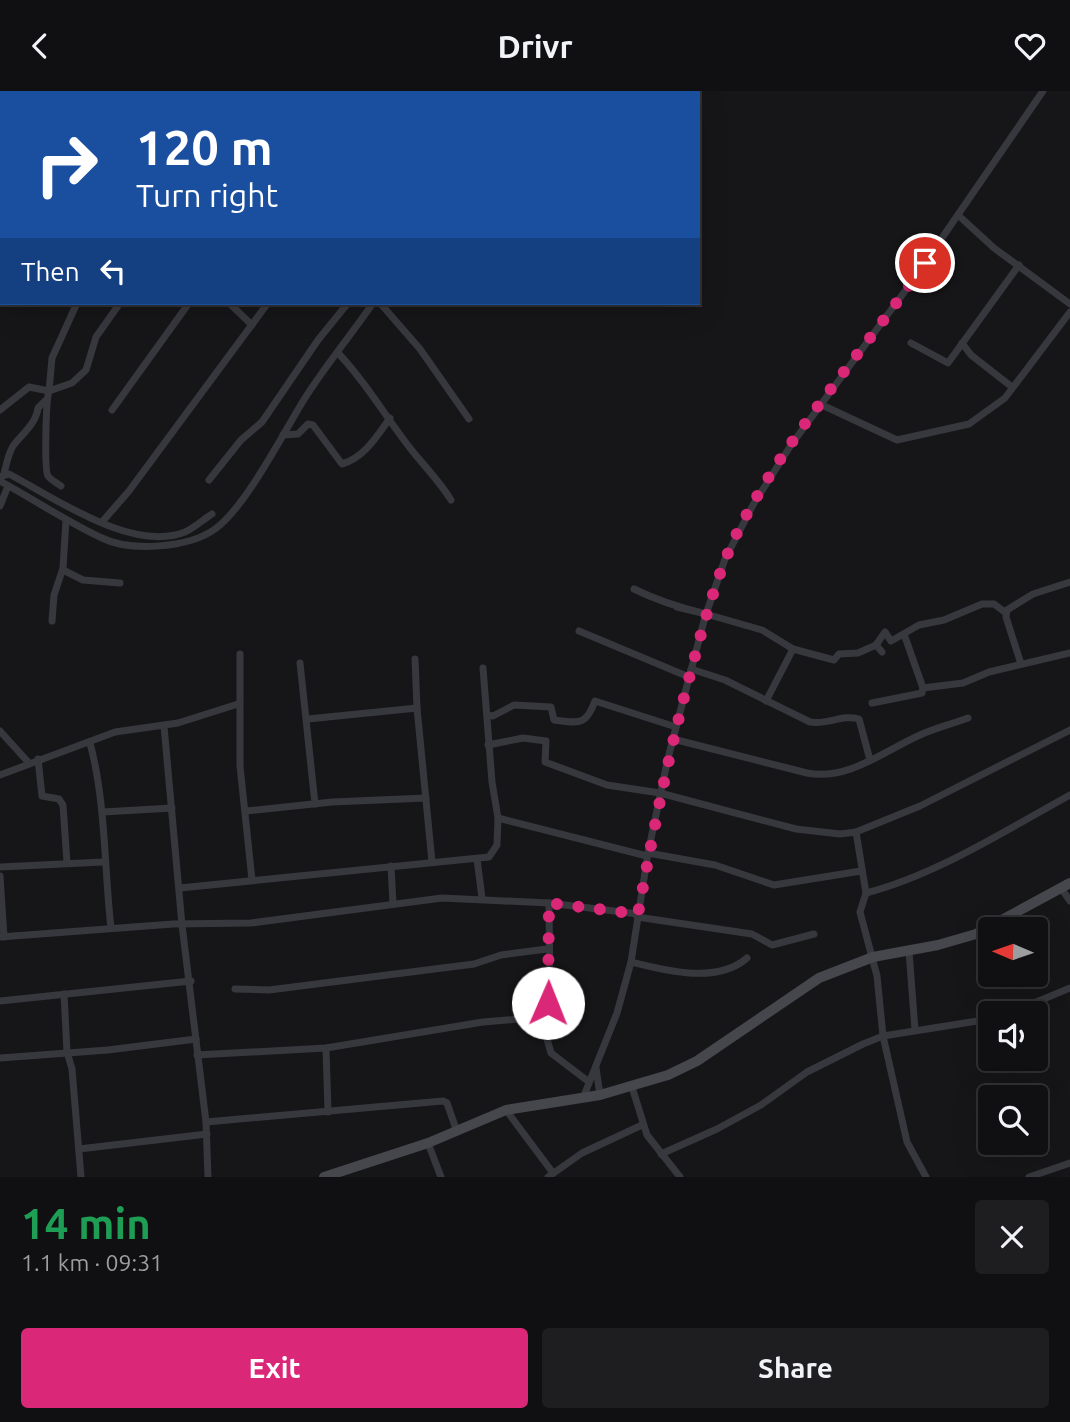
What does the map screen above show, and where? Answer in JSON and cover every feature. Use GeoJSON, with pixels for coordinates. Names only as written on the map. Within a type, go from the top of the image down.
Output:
{"type":"FeatureCollection","features":[{"type":"Feature","properties":{"kind":"street"},"geometry":{"type":"LineString","coordinates":[[583,1098],[596,1068],[631,962],[647,854],[660,793],[706,614],[740,529],[768,479],[958,215],[1043,91]]}},
{"type":"Feature","properties":{"kind":"street"},"geometry":{"type":"LineString","coordinates":[[958,215],[994,248],[1070,304]]}},
{"type":"Feature","properties":{"kind":"street"},"geometry":{"type":"LineString","coordinates":[[911,343],[947,363],[1019,265]]}},
{"type":"Feature","properties":{"kind":"street"},"geometry":{"type":"LineString","coordinates":[[61,486],[48,476],[44,465],[48,453],[45,401],[52,358],[76,305]]}},
{"type":"Feature","properties":{"kind":"street"},"geometry":{"type":"LineString","coordinates":[[0,410],[29,387],[48,391],[72,383],[86,370],[96,337],[119,305]]}},
{"type":"Feature","properties":{"kind":"street"},"geometry":{"type":"LineString","coordinates":[[112,410],[188,305]]}},
{"type":"Feature","properties":{"kind":"street"},"geometry":{"type":"LineString","coordinates":[[231,305],[252,325]]}},
{"type":"Feature","properties":{"kind":"street"},"geometry":{"type":"LineString","coordinates":[[102,522],[129,491],[267,305]]}},
{"type":"Feature","properties":{"kind":"street"},"geometry":{"type":"LineString","coordinates":[[209,480],[241,440],[251,435],[262,422],[318,340],[346,305]]}},
{"type":"Feature","properties":{"kind":"street"},"geometry":{"type":"LineString","coordinates":[[1,479],[8,486],[103,539],[154,547],[196,539],[213,531],[225,521],[372,305]]}},
{"type":"Feature","properties":{"kind":"street"},"geometry":{"type":"LineString","coordinates":[[382,305],[420,349],[469,419]]}},
{"type":"Feature","properties":{"kind":"street"},"geometry":{"type":"LineString","coordinates":[[822,405],[869,429],[905,441],[969,424],[1004,399],[1070,312]]}},
{"type":"Feature","properties":{"kind":"street"},"geometry":{"type":"LineString","coordinates":[[962,343],[971,355],[1012,387]]}},
{"type":"Feature","properties":{"kind":"street"},"geometry":{"type":"LineString","coordinates":[[338,353],[451,500]]}},
{"type":"Feature","properties":{"kind":"street"},"geometry":{"type":"LineString","coordinates":[[1,479],[13,447],[22,439],[37,417],[37,408],[45,401]]}},
{"type":"Feature","properties":{"kind":"street"},"geometry":{"type":"LineString","coordinates":[[283,435],[298,434],[308,424],[313,425],[342,464],[353,461],[364,452],[390,418]]}},
{"type":"Feature","properties":{"kind":"street"},"geometry":{"type":"LineString","coordinates":[[1,479],[127,532],[156,536],[184,532],[212,514]]}},
{"type":"Feature","properties":{"kind":"street"},"geometry":{"type":"LineString","coordinates":[[0,506],[8,486]]}},
{"type":"Feature","properties":{"kind":"street"},"geometry":{"type":"LineString","coordinates":[[52,621],[54,595],[63,570],[66,520]]}},
{"type":"Feature","properties":{"kind":"street"},"geometry":{"type":"LineString","coordinates":[[63,570],[83,580],[120,583]]}},
{"type":"Feature","properties":{"kind":"street"},"geometry":{"type":"LineString","coordinates":[[1006,613],[1010,607],[1033,594],[1070,582]]}},
{"type":"Feature","properties":{"kind":"street"},"geometry":{"type":"LineString","coordinates":[[634,589],[677,607],[762,630],[793,649],[834,660],[839,654],[858,653],[876,645],[886,632],[891,641],[919,625],[944,620],[982,604],[995,604],[1006,613],[1021,664]]}},
{"type":"Feature","properties":{"kind":"street"},"geometry":{"type":"LineString","coordinates":[[579,631],[690,673],[724,680],[810,722],[824,723],[848,717],[859,719],[870,760]]}},
{"type":"Feature","properties":{"kind":"street"},"geometry":{"type":"LineString","coordinates":[[872,703],[922,693],[904,634]]}},
{"type":"Feature","properties":{"kind":"street"},"geometry":{"type":"LineString","coordinates":[[876,645],[881,652]]}},
{"type":"Feature","properties":{"kind":"street"},"geometry":{"type":"LineString","coordinates":[[766,701],[793,649]]}},
{"type":"Feature","properties":{"kind":"street"},"geometry":{"type":"LineString","coordinates":[[922,688],[963,683],[1021,664],[1070,653]]}},
{"type":"Feature","properties":{"kind":"street"},"geometry":{"type":"LineString","coordinates":[[240,654],[238,704],[253,880]]}},
{"type":"Feature","properties":{"kind":"street"},"geometry":{"type":"LineString","coordinates":[[415,659],[432,862]]}},
{"type":"Feature","properties":{"kind":"street"},"geometry":{"type":"LineString","coordinates":[[300,663],[315,804]]}},
{"type":"Feature","properties":{"kind":"street"},"geometry":{"type":"LineString","coordinates":[[180,888],[489,857],[496,850],[498,818],[488,745],[483,668]]}},
{"type":"Feature","properties":{"kind":"street"},"geometry":{"type":"LineString","coordinates":[[487,715],[493,716],[514,705],[551,707],[554,720],[584,721],[589,718],[595,701],[676,727]]}},
{"type":"Feature","properties":{"kind":"street"},"geometry":{"type":"LineString","coordinates":[[0,775],[38,759],[90,743],[114,731],[164,726],[238,704]]}},
{"type":"Feature","properties":{"kind":"street"},"geometry":{"type":"LineString","coordinates":[[308,719],[417,708]]}},
{"type":"Feature","properties":{"kind":"street"},"geometry":{"type":"LineString","coordinates":[[673,739],[818,775],[837,774],[925,733],[968,718]]}},
{"type":"Feature","properties":{"kind":"street"},"geometry":{"type":"LineString","coordinates":[[164,726],[182,925],[191,981],[206,1122],[208,1177]]}},
{"type":"Feature","properties":{"kind":"street"},"geometry":{"type":"LineString","coordinates":[[0,730],[29,763]]}},
{"type":"Feature","properties":{"kind":"street"},"geometry":{"type":"LineString","coordinates":[[488,745],[523,738],[546,741],[545,762],[582,773],[598,782],[660,793],[796,829],[825,833],[856,832],[949,792],[1070,730]]}},
{"type":"Feature","properties":{"kind":"street"},"geometry":{"type":"LineString","coordinates":[[90,743],[103,812],[103,862],[111,928]]}},
{"type":"Feature","properties":{"kind":"street"},"geometry":{"type":"LineString","coordinates":[[38,759],[42,796],[59,799],[63,805],[67,863]]}},
{"type":"Feature","properties":{"kind":"street"},"geometry":{"type":"LineString","coordinates":[[866,893],[898,884],[946,861],[1070,795]]}},
{"type":"Feature","properties":{"kind":"street"},"geometry":{"type":"LineString","coordinates":[[246,811],[426,798]]}},
{"type":"Feature","properties":{"kind":"street"},"geometry":{"type":"LineString","coordinates":[[103,812],[172,808]]}},
{"type":"Feature","properties":{"kind":"street"},"geometry":{"type":"LineString","coordinates":[[498,818],[647,854],[716,865],[774,885],[861,871]]}},
{"type":"Feature","properties":{"kind":"street"},"geometry":{"type":"LineString","coordinates":[[856,832],[866,893],[860,912],[873,957],[883,1036],[907,1142],[926,1177]]}},
{"type":"Feature","properties":{"kind":"street"},"geometry":{"type":"LineString","coordinates":[[477,859],[482,898]]}},
{"type":"Feature","properties":{"kind":"street"},"geometry":{"type":"LineString","coordinates":[[0,867],[103,862]]}},
{"type":"Feature","properties":{"kind":"street"},"geometry":{"type":"LineString","coordinates":[[391,866],[393,904]]}},
{"type":"Feature","properties":{"kind":"street"},"geometry":{"type":"LineString","coordinates":[[0,876],[2,937],[111,928],[251,923],[393,904],[482,898],[549,903],[747,933],[772,945],[814,934]]}},
{"type":"Feature","properties":{"kind":"street"},"geometry":{"type":"LineString","coordinates":[[324,1177],[428,1143],[506,1110],[600,1095],[668,1075],[697,1061],[805,985],[873,957],[976,934],[1066,885],[1070,901]]}},
{"type":"Feature","properties":{"kind":"street"},"geometry":{"type":"LineString","coordinates":[[549,903],[547,949],[550,991],[544,1017],[550,1051],[589,1083]]}},
{"type":"Feature","properties":{"kind":"street"},"geometry":{"type":"LineString","coordinates":[[235,989],[269,990],[474,964],[501,955],[547,949]]}},
{"type":"Feature","properties":{"kind":"street"},"geometry":{"type":"LineString","coordinates":[[909,951],[915,1030]]}},
{"type":"Feature","properties":{"kind":"street"},"geometry":{"type":"LineString","coordinates":[[631,962],[668,971],[712,972],[737,967],[747,958]]}},
{"type":"Feature","properties":{"kind":"street"},"geometry":{"type":"LineString","coordinates":[[0,1001],[191,981]]}},
{"type":"Feature","properties":{"kind":"street"},"geometry":{"type":"LineString","coordinates":[[1039,1001],[1070,988]]}},
{"type":"Feature","properties":{"kind":"street"},"geometry":{"type":"LineString","coordinates":[[64,994],[67,1052],[72,1069],[81,1177]]}},
{"type":"Feature","properties":{"kind":"street"},"geometry":{"type":"LineString","coordinates":[[197,1055],[326,1048],[483,1022],[544,1017]]}},
{"type":"Feature","properties":{"kind":"street"},"geometry":{"type":"LineString","coordinates":[[661,1154],[717,1129],[761,1105],[807,1072],[883,1036],[978,1021]]}},
{"type":"Feature","properties":{"kind":"street"},"geometry":{"type":"LineString","coordinates":[[0,1058],[196,1039]]}},
{"type":"Feature","properties":{"kind":"street"},"geometry":{"type":"LineString","coordinates":[[326,1048],[328,1112]]}},
{"type":"Feature","properties":{"kind":"street"},"geometry":{"type":"LineString","coordinates":[[596,1068],[600,1095]]}},
{"type":"Feature","properties":{"kind":"street"},"geometry":{"type":"LineString","coordinates":[[632,1087],[642,1125],[680,1177]]}},
{"type":"Feature","properties":{"kind":"street"},"geometry":{"type":"LineString","coordinates":[[206,1122],[400,1103],[445,1102],[456,1129]]}},
{"type":"Feature","properties":{"kind":"street"},"geometry":{"type":"LineString","coordinates":[[506,1110],[551,1175],[582,1153],[642,1125]]}},
{"type":"Feature","properties":{"kind":"street"},"geometry":{"type":"LineString","coordinates":[[79,1149],[207,1134]]}},
{"type":"Feature","properties":{"kind":"street"},"geometry":{"type":"LineString","coordinates":[[428,1143],[441,1177]]}},
{"type":"Feature","properties":{"kind":"street"},"geometry":{"type":"LineString","coordinates":[[1029,1177],[1070,1163]]}},
{"type":"Feature","properties":{"kind":"route"},"geometry":{"type":"LineString","coordinates":[[548,1003],[549,903],[638,914],[664,775],[697,645],[725,559],[768,479],[925,263]]}}]}
